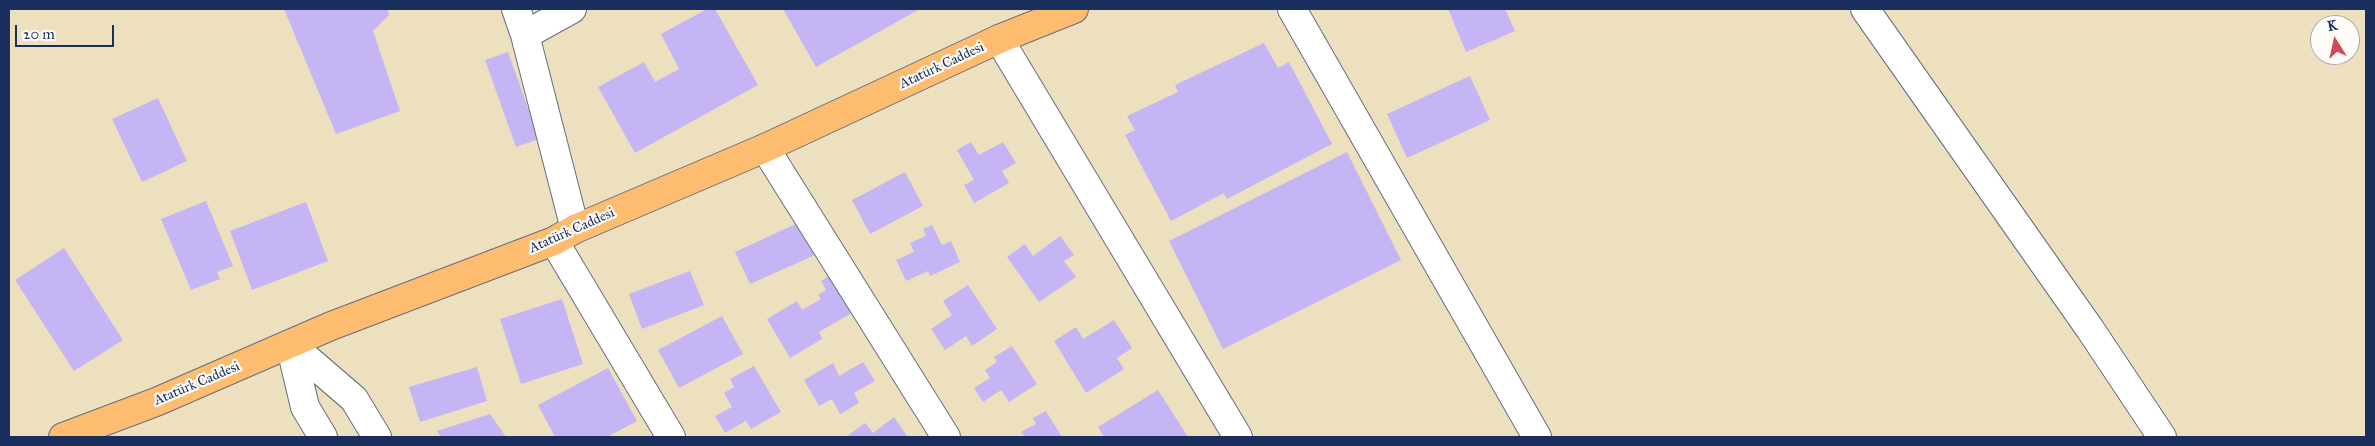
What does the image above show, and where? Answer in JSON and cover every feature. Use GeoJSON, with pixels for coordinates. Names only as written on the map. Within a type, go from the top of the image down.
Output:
{"type":"FeatureCollection","features":[{"type":"Feature","properties":{"kind":"main road","name":"Atatürk Caddesi"},"geometry":{"type":"LineString","coordinates":[[63,437],[156,402],[290,344],[564,235],[766,148],[999,39],[1074,9]]}},
{"type":"Feature","properties":{"kind":"street"},"geometry":{"type":"LineString","coordinates":[[516,9],[526,35],[564,235],[671,437]]}},
{"type":"Feature","properties":{"kind":"street"},"geometry":{"type":"LineString","coordinates":[[526,35],[572,9]]}},
{"type":"Feature","properties":{"kind":"street"},"geometry":{"type":"LineString","coordinates":[[1292,9],[1537,437]]}},
{"type":"Feature","properties":{"kind":"street"},"geometry":{"type":"LineString","coordinates":[[1865,9],[2090,329],[2162,437]]}},
{"type":"Feature","properties":{"kind":"street"},"geometry":{"type":"LineString","coordinates":[[999,39],[1238,437]]}},
{"type":"Feature","properties":{"kind":"street"},"geometry":{"type":"LineString","coordinates":[[766,148],[946,437]]}},
{"type":"Feature","properties":{"kind":"street"},"geometry":{"type":"LineString","coordinates":[[290,344],[305,408],[323,437]]}},
{"type":"Feature","properties":{"kind":"street"},"geometry":{"type":"LineString","coordinates":[[290,344],[354,399],[377,437]]}},
{"type":"Feature","properties":{"kind":"building"},"geometry":{"type":"Polygon","coordinates":[[[284,9],[387,9],[389,15],[373,31],[400,111],[336,134],[284,9]]]}},
{"type":"Feature","properties":{"kind":"building"},"geometry":{"type":"Polygon","coordinates":[[[707,9],[715,9],[758,85],[635,153],[598,87],[644,62],[655,82],[679,69],[661,34],[707,9]]]}},
{"type":"Feature","properties":{"kind":"building"},"geometry":{"type":"Polygon","coordinates":[[[783,9],[920,9],[816,67],[783,9]]]}},
{"type":"Feature","properties":{"kind":"building"},"geometry":{"type":"Polygon","coordinates":[[[1448,9],[1505,9],[1515,31],[1466,52],[1448,9]]]}},
{"type":"Feature","properties":{"kind":"building"},"geometry":{"type":"Polygon","coordinates":[[[1264,43],[1278,68],[1289,62],[1332,144],[1227,199],[1224,193],[1171,221],[1125,135],[1135,130],[1127,116],[1178,92],[1175,85],[1264,43]]]}},
{"type":"Feature","properties":{"kind":"building"},"geometry":{"type":"Polygon","coordinates":[[[508,52],[539,139],[516,147],[485,60],[508,52]]]}},
{"type":"Feature","properties":{"kind":"building"},"geometry":{"type":"Polygon","coordinates":[[[1470,76],[1490,120],[1407,158],[1387,114],[1470,76]]]}},
{"type":"Feature","properties":{"kind":"building"},"geometry":{"type":"Polygon","coordinates":[[[158,98],[187,161],[142,182],[112,119],[158,98]]]}},
{"type":"Feature","properties":{"kind":"building"},"geometry":{"type":"Polygon","coordinates":[[[971,142],[979,155],[1003,142],[1016,163],[1002,171],[1009,183],[974,203],[964,185],[974,180],[957,150],[971,142]]]}},
{"type":"Feature","properties":{"kind":"building"},"geometry":{"type":"Polygon","coordinates":[[[1347,152],[1401,260],[1223,349],[1169,241],[1347,152]]]}},
{"type":"Feature","properties":{"kind":"building"},"geometry":{"type":"Polygon","coordinates":[[[905,172],[923,206],[870,234],[852,200],[905,172]]]}},
{"type":"Feature","properties":{"kind":"building"},"geometry":{"type":"Polygon","coordinates":[[[206,201],[233,266],[217,272],[220,279],[191,290],[161,219],[206,201]]]}},
{"type":"Feature","properties":{"kind":"building"},"geometry":{"type":"Polygon","coordinates":[[[306,202],[328,261],[252,290],[230,231],[306,202]]]}},
{"type":"Feature","properties":{"kind":"building"},"geometry":{"type":"Polygon","coordinates":[[[800,222],[815,255],[750,284],[735,252],[800,222]]]}},
{"type":"Feature","properties":{"kind":"building"},"geometry":{"type":"Polygon","coordinates":[[[932,225],[942,245],[951,241],[960,262],[930,276],[928,271],[906,281],[896,260],[914,252],[910,243],[926,236],[923,229],[932,225]]]}},
{"type":"Feature","properties":{"kind":"building"},"geometry":{"type":"Polygon","coordinates":[[[1060,236],[1074,255],[1064,261],[1076,277],[1039,302],[1007,257],[1025,244],[1033,256],[1060,236]]]}},
{"type":"Feature","properties":{"kind":"building"},"geometry":{"type":"Polygon","coordinates":[[[64,248],[123,340],[74,371],[15,280],[64,248]]]}},
{"type":"Feature","properties":{"kind":"building"},"geometry":{"type":"Polygon","coordinates":[[[690,271],[704,305],[642,329],[629,294],[690,271]]]}},
{"type":"Feature","properties":{"kind":"building"},"geometry":{"type":"Polygon","coordinates":[[[830,275],[852,313],[819,332],[822,339],[790,358],[767,319],[797,301],[802,310],[821,299],[818,295],[826,290],[821,281],[830,275]]]}},
{"type":"Feature","properties":{"kind":"building"},"geometry":{"type":"Polygon","coordinates":[[[968,285],[997,329],[972,346],[966,336],[945,350],[931,329],[952,315],[943,301],[968,285]]]}},
{"type":"Feature","properties":{"kind":"building"},"geometry":{"type":"Polygon","coordinates":[[[562,299],[583,364],[521,384],[500,319],[562,299]]]}},
{"type":"Feature","properties":{"kind":"building"},"geometry":{"type":"Polygon","coordinates":[[[722,316],[743,354],[679,388],[658,350],[722,316]]]}},
{"type":"Feature","properties":{"kind":"building"},"geometry":{"type":"Polygon","coordinates":[[[1114,320],[1132,348],[1117,358],[1124,369],[1086,393],[1054,341],[1076,327],[1083,339],[1114,320]]]}},
{"type":"Feature","properties":{"kind":"building"},"geometry":{"type":"Polygon","coordinates":[[[1012,346],[1037,384],[1009,402],[1001,390],[983,402],[974,388],[990,378],[985,370],[997,362],[994,357],[1012,346]]]}},
{"type":"Feature","properties":{"kind":"building"},"geometry":{"type":"Polygon","coordinates":[[[863,362],[875,381],[854,393],[859,403],[840,414],[832,399],[819,406],[804,380],[833,363],[839,376],[863,362]]]}},
{"type":"Feature","properties":{"kind":"building"},"geometry":{"type":"Polygon","coordinates":[[[754,366],[781,412],[751,429],[746,421],[725,433],[715,416],[732,407],[724,393],[734,387],[730,379],[754,366]]]}},
{"type":"Feature","properties":{"kind":"building"},"geometry":{"type":"Polygon","coordinates":[[[477,367],[487,401],[420,422],[409,387],[477,367]]]}},
{"type":"Feature","properties":{"kind":"building"},"geometry":{"type":"Polygon","coordinates":[[[608,368],[637,421],[607,437],[555,437],[538,405],[608,368]]]}},
{"type":"Feature","properties":{"kind":"building"},"geometry":{"type":"Polygon","coordinates":[[[1158,390],[1188,437],[1104,437],[1098,427],[1158,390]]]}},
{"type":"Feature","properties":{"kind":"building"},"geometry":{"type":"Polygon","coordinates":[[[1046,411],[1062,437],[1025,437],[1021,432],[1036,424],[1033,418],[1046,411]]]}},
{"type":"Feature","properties":{"kind":"building"},"geometry":{"type":"Polygon","coordinates":[[[490,414],[506,437],[441,437],[437,431],[490,414]]]}},
{"type":"Feature","properties":{"kind":"building"},"geometry":{"type":"Polygon","coordinates":[[[894,417],[907,436],[846,437],[865,423],[873,433],[894,417]]]}}]}
